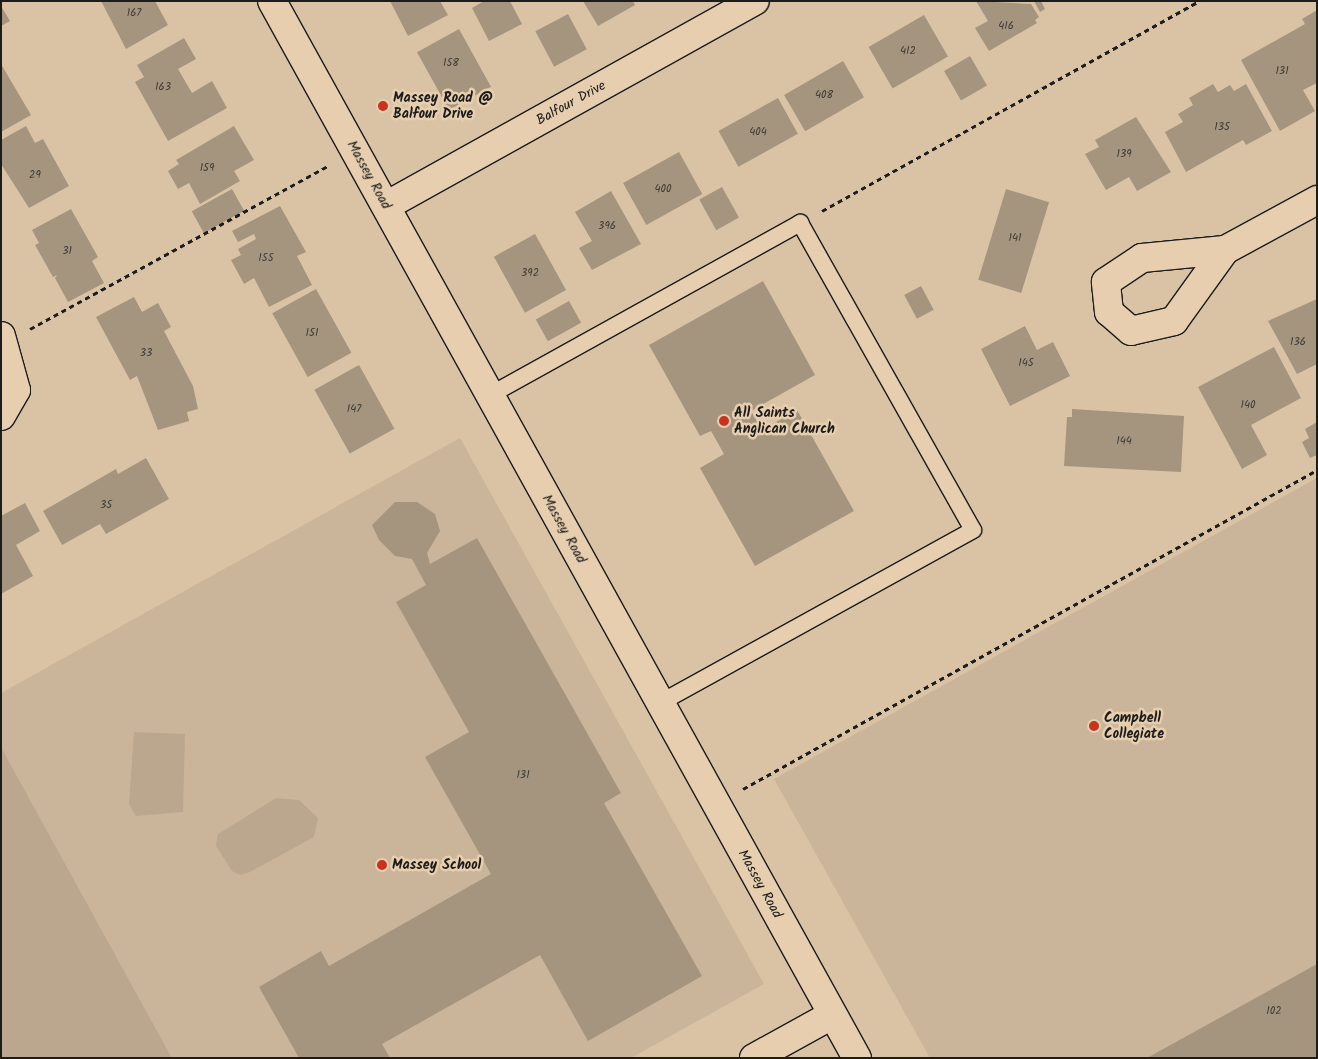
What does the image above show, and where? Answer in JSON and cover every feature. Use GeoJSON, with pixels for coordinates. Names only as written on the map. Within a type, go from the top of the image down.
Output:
{"type":"FeatureCollection","features":[{"type":"Feature","properties":{"kind":"street","name":"Massey Road"},"geometry":{"type":"LineString","coordinates":[[272,1],[857,1058]]}},
{"type":"Feature","properties":{"kind":"street","name":"Balfour Drive"},"geometry":{"type":"LineString","coordinates":[[386,206],[752,2]]}},
{"type":"Feature","properties":{"kind":"street"},"geometry":{"type":"LineString","coordinates":[[1225,250],[1317,200]]}},
{"type":"Feature","properties":{"kind":"street"},"geometry":{"type":"LineString","coordinates":[[1,416],[16,390],[3,339]]}},
{"type":"Feature","properties":{"kind":"street"},"geometry":{"type":"LineString","coordinates":[[754,1058],[832,1014]]}},
{"type":"Feature","properties":{"kind":"lane"},"geometry":{"type":"LineString","coordinates":[[490,395],[800,223],[973,530],[660,703]]}},
{"type":"Feature","properties":{"kind":"path"},"geometry":{"type":"LineString","coordinates":[[800,223],[1200,1]]}},
{"type":"Feature","properties":{"kind":"path"},"geometry":{"type":"LineString","coordinates":[[3,339],[356,150]]}},
{"type":"Feature","properties":{"kind":"path"},"geometry":{"type":"LineString","coordinates":[[716,804],[1317,470]]}},
{"type":"Feature","properties":{"kind":"shaded area","name":"Massey School"},"geometry":{"type":"Polygon","coordinates":[[[460,438],[764,984],[631,1058],[172,1058],[1,747],[1,693],[460,438]]]}},
{"type":"Feature","properties":{"kind":"shaded area","name":"Campbell Collegiate"},"geometry":{"type":"Polygon","coordinates":[[[1317,478],[1317,1058],[930,1058],[774,779],[1317,478]]]}},
{"type":"Feature","properties":{"kind":"shaded area"},"geometry":{"type":"Polygon","coordinates":[[[134,732],[185,734],[183,812],[136,816],[129,804],[134,732]]]}},
{"type":"Feature","properties":{"kind":"shaded area"},"geometry":{"type":"Polygon","coordinates":[[[1,747],[172,1058],[1,1058],[1,747]]]}},
{"type":"Feature","properties":{"kind":"shaded area"},"geometry":{"type":"Polygon","coordinates":[[[276,798],[299,800],[318,818],[314,837],[250,872],[240,875],[232,871],[216,846],[218,834],[276,798]]]}},
{"type":"Feature","properties":{"kind":"building"},"geometry":{"type":"Polygon","coordinates":[[[101,1],[155,1],[168,25],[126,49],[101,1]]]}},
{"type":"Feature","properties":{"kind":"building"},"geometry":{"type":"Polygon","coordinates":[[[390,1],[440,1],[448,15],[408,36],[390,1]]]}},
{"type":"Feature","properties":{"kind":"building"},"geometry":{"type":"Polygon","coordinates":[[[484,1],[510,1],[522,24],[489,41],[472,8],[484,1]]]}},
{"type":"Feature","properties":{"kind":"building"},"geometry":{"type":"Polygon","coordinates":[[[583,1],[633,1],[635,5],[598,26],[583,1]]]}},
{"type":"Feature","properties":{"kind":"building"},"geometry":{"type":"Polygon","coordinates":[[[976,1],[1031,4],[1039,17],[1035,20],[1037,23],[989,51],[975,28],[988,21],[976,1]]]}},
{"type":"Feature","properties":{"kind":"building"},"geometry":{"type":"Polygon","coordinates":[[[1034,1],[1041,1],[1045,9],[1040,12],[1034,1]]]}},
{"type":"Feature","properties":{"kind":"building"},"geometry":{"type":"Polygon","coordinates":[[[1,6],[10,21],[1,26],[1,6]]]}},
{"type":"Feature","properties":{"kind":"building"},"geometry":{"type":"Polygon","coordinates":[[[1317,10],[1317,83],[1303,90],[1315,111],[1280,131],[1241,60],[1305,24],[1302,19],[1317,10]]]}},
{"type":"Feature","properties":{"kind":"building"},"geometry":{"type":"Polygon","coordinates":[[[568,14],[587,49],[554,67],[535,31],[568,14]]]}},
{"type":"Feature","properties":{"kind":"building"},"geometry":{"type":"Polygon","coordinates":[[[924,15],[948,57],[893,89],[869,47],[924,15]]]}},
{"type":"Feature","properties":{"kind":"building"},"geometry":{"type":"Polygon","coordinates":[[[459,29],[491,87],[449,110],[417,52],[459,29]]]}},
{"type":"Feature","properties":{"kind":"building"},"geometry":{"type":"Polygon","coordinates":[[[184,38],[196,59],[178,69],[192,93],[212,81],[227,108],[168,141],[135,82],[144,77],[137,65],[184,38]]]}},
{"type":"Feature","properties":{"kind":"building"},"geometry":{"type":"Polygon","coordinates":[[[970,56],[987,85],[961,100],[944,71],[970,56]]]}},
{"type":"Feature","properties":{"kind":"building"},"geometry":{"type":"Polygon","coordinates":[[[843,61],[864,97],[805,131],[784,95],[843,61]]]}},
{"type":"Feature","properties":{"kind":"building"},"geometry":{"type":"Polygon","coordinates":[[[1,64],[31,115],[1,132],[1,64]]]}},
{"type":"Feature","properties":{"kind":"building"},"geometry":{"type":"Polygon","coordinates":[[[1213,84],[1218,92],[1230,85],[1234,91],[1246,84],[1272,131],[1246,145],[1243,140],[1186,172],[1165,132],[1183,122],[1178,114],[1193,105],[1189,98],[1213,84]]]}},
{"type":"Feature","properties":{"kind":"building"},"geometry":{"type":"Polygon","coordinates":[[[778,98],[798,134],[738,167],[719,131],[778,98]]]}},
{"type":"Feature","properties":{"kind":"building"},"geometry":{"type":"Polygon","coordinates":[[[1136,117],[1171,172],[1137,191],[1129,177],[1106,190],[1085,154],[1099,147],[1095,140],[1136,117]]]}},
{"type":"Feature","properties":{"kind":"building"},"geometry":{"type":"Polygon","coordinates":[[[26,126],[35,143],[43,139],[69,186],[29,208],[1,164],[1,140],[26,126]]]}},
{"type":"Feature","properties":{"kind":"building"},"geometry":{"type":"Polygon","coordinates":[[[234,126],[254,160],[234,171],[240,181],[200,204],[189,183],[178,189],[168,171],[179,164],[176,160],[234,126]]]}},
{"type":"Feature","properties":{"kind":"building"},"geometry":{"type":"Polygon","coordinates":[[[679,152],[702,194],[646,225],[623,183],[679,152]]]}},
{"type":"Feature","properties":{"kind":"building"},"geometry":{"type":"Polygon","coordinates":[[[722,187],[739,218],[716,230],[699,200],[722,187]]]}},
{"type":"Feature","properties":{"kind":"building"},"geometry":{"type":"Polygon","coordinates":[[[232,189],[244,211],[204,233],[192,211],[232,189]]]}},
{"type":"Feature","properties":{"kind":"building"},"geometry":{"type":"Polygon","coordinates":[[[1006,189],[1049,202],[1021,293],[978,280],[1006,189]]]}},
{"type":"Feature","properties":{"kind":"building"},"geometry":{"type":"Polygon","coordinates":[[[611,191],[641,244],[592,270],[579,248],[592,241],[575,212],[611,191]]]}},
{"type":"Feature","properties":{"kind":"building"},"geometry":{"type":"Polygon","coordinates":[[[280,206],[306,252],[297,256],[312,285],[269,307],[254,278],[244,284],[231,260],[241,255],[238,249],[256,239],[254,234],[238,242],[232,231],[280,206]]]}},
{"type":"Feature","properties":{"kind":"building"},"geometry":{"type":"Polygon","coordinates":[[[71,209],[98,257],[92,261],[104,283],[68,302],[55,278],[57,275],[53,277],[35,245],[39,243],[32,230],[71,209]]]}},
{"type":"Feature","properties":{"kind":"building"},"geometry":{"type":"Polygon","coordinates":[[[535,234],[566,290],[525,313],[494,257],[535,234]]]}},
{"type":"Feature","properties":{"kind":"building","name":"All Saints Anglican Church"},"geometry":{"type":"Polygon","coordinates":[[[763,281],[815,375],[751,411],[762,430],[797,410],[854,511],[755,566],[700,468],[724,454],[711,431],[700,436],[649,345],[763,281]]]}},
{"type":"Feature","properties":{"kind":"building"},"geometry":{"type":"Polygon","coordinates":[[[921,286],[934,310],[917,319],[904,295],[921,286]]]}},
{"type":"Feature","properties":{"kind":"building"},"geometry":{"type":"Polygon","coordinates":[[[316,289],[351,353],[308,377],[272,313],[316,289]]]}},
{"type":"Feature","properties":{"kind":"building"},"geometry":{"type":"Polygon","coordinates":[[[134,297],[142,312],[158,303],[171,327],[164,331],[193,386],[198,409],[187,412],[189,421],[158,430],[137,376],[130,380],[96,317],[134,297]]]}},
{"type":"Feature","properties":{"kind":"building"},"geometry":{"type":"Polygon","coordinates":[[[1317,299],[1317,364],[1297,374],[1268,321],[1317,299]]]}},
{"type":"Feature","properties":{"kind":"building"},"geometry":{"type":"Polygon","coordinates":[[[569,301],[581,323],[548,341],[536,319],[569,301]]]}},
{"type":"Feature","properties":{"kind":"building"},"geometry":{"type":"Polygon","coordinates":[[[1025,326],[1037,350],[1053,342],[1070,376],[1010,406],[981,349],[1025,326]]]}},
{"type":"Feature","properties":{"kind":"building"},"geometry":{"type":"Polygon","coordinates":[[[1274,347],[1301,398],[1251,425],[1267,455],[1242,469],[1198,387],[1274,347]]]}},
{"type":"Feature","properties":{"kind":"building"},"geometry":{"type":"Polygon","coordinates":[[[359,365],[394,429],[350,454],[314,390],[359,365]]]}},
{"type":"Feature","properties":{"kind":"building"},"geometry":{"type":"Polygon","coordinates":[[[1072,409],[1184,416],[1181,472],[1064,466],[1067,417],[1072,417],[1072,409]]]}},
{"type":"Feature","properties":{"kind":"building"},"geometry":{"type":"Polygon","coordinates":[[[1317,422],[1317,455],[1310,458],[1302,442],[1309,438],[1305,429],[1317,422]]]}},
{"type":"Feature","properties":{"kind":"building"},"geometry":{"type":"Polygon","coordinates":[[[146,458],[169,499],[106,534],[100,524],[62,545],[43,511],[116,469],[118,474],[146,458]]]}},
{"type":"Feature","properties":{"kind":"building","name":"Massey School"},"geometry":{"type":"Polygon","coordinates":[[[395,502],[417,502],[435,514],[440,531],[427,553],[430,564],[477,538],[621,793],[604,803],[702,976],[588,1041],[540,955],[382,1044],[390,1058],[299,1058],[259,987],[321,951],[329,966],[491,874],[425,757],[469,732],[396,602],[426,585],[412,559],[395,556],[379,540],[372,525],[395,502]]]}},
{"type":"Feature","properties":{"kind":"building"},"geometry":{"type":"Polygon","coordinates":[[[25,503],[40,531],[16,545],[33,576],[1,594],[1,516],[25,503]]]}},
{"type":"Feature","properties":{"kind":"building"},"geometry":{"type":"Polygon","coordinates":[[[1317,964],[1317,1058],[1147,1058],[1317,964]]]}},
{"type":"Feature","properties":{"kind":"place","name":"Massey Road @ Balfour Drive"},"geometry":{"type":"Point","coordinates":[383,106]}},
{"type":"Feature","properties":{"kind":"place","name":"All Saints Anglican Church"},"geometry":{"type":"Point","coordinates":[724,421]}},
{"type":"Feature","properties":{"kind":"place","name":"Campbell Collegiate"},"geometry":{"type":"Point","coordinates":[1094,726]}},
{"type":"Feature","properties":{"kind":"place","name":"Massey School"},"geometry":{"type":"Point","coordinates":[382,865]}}]}
